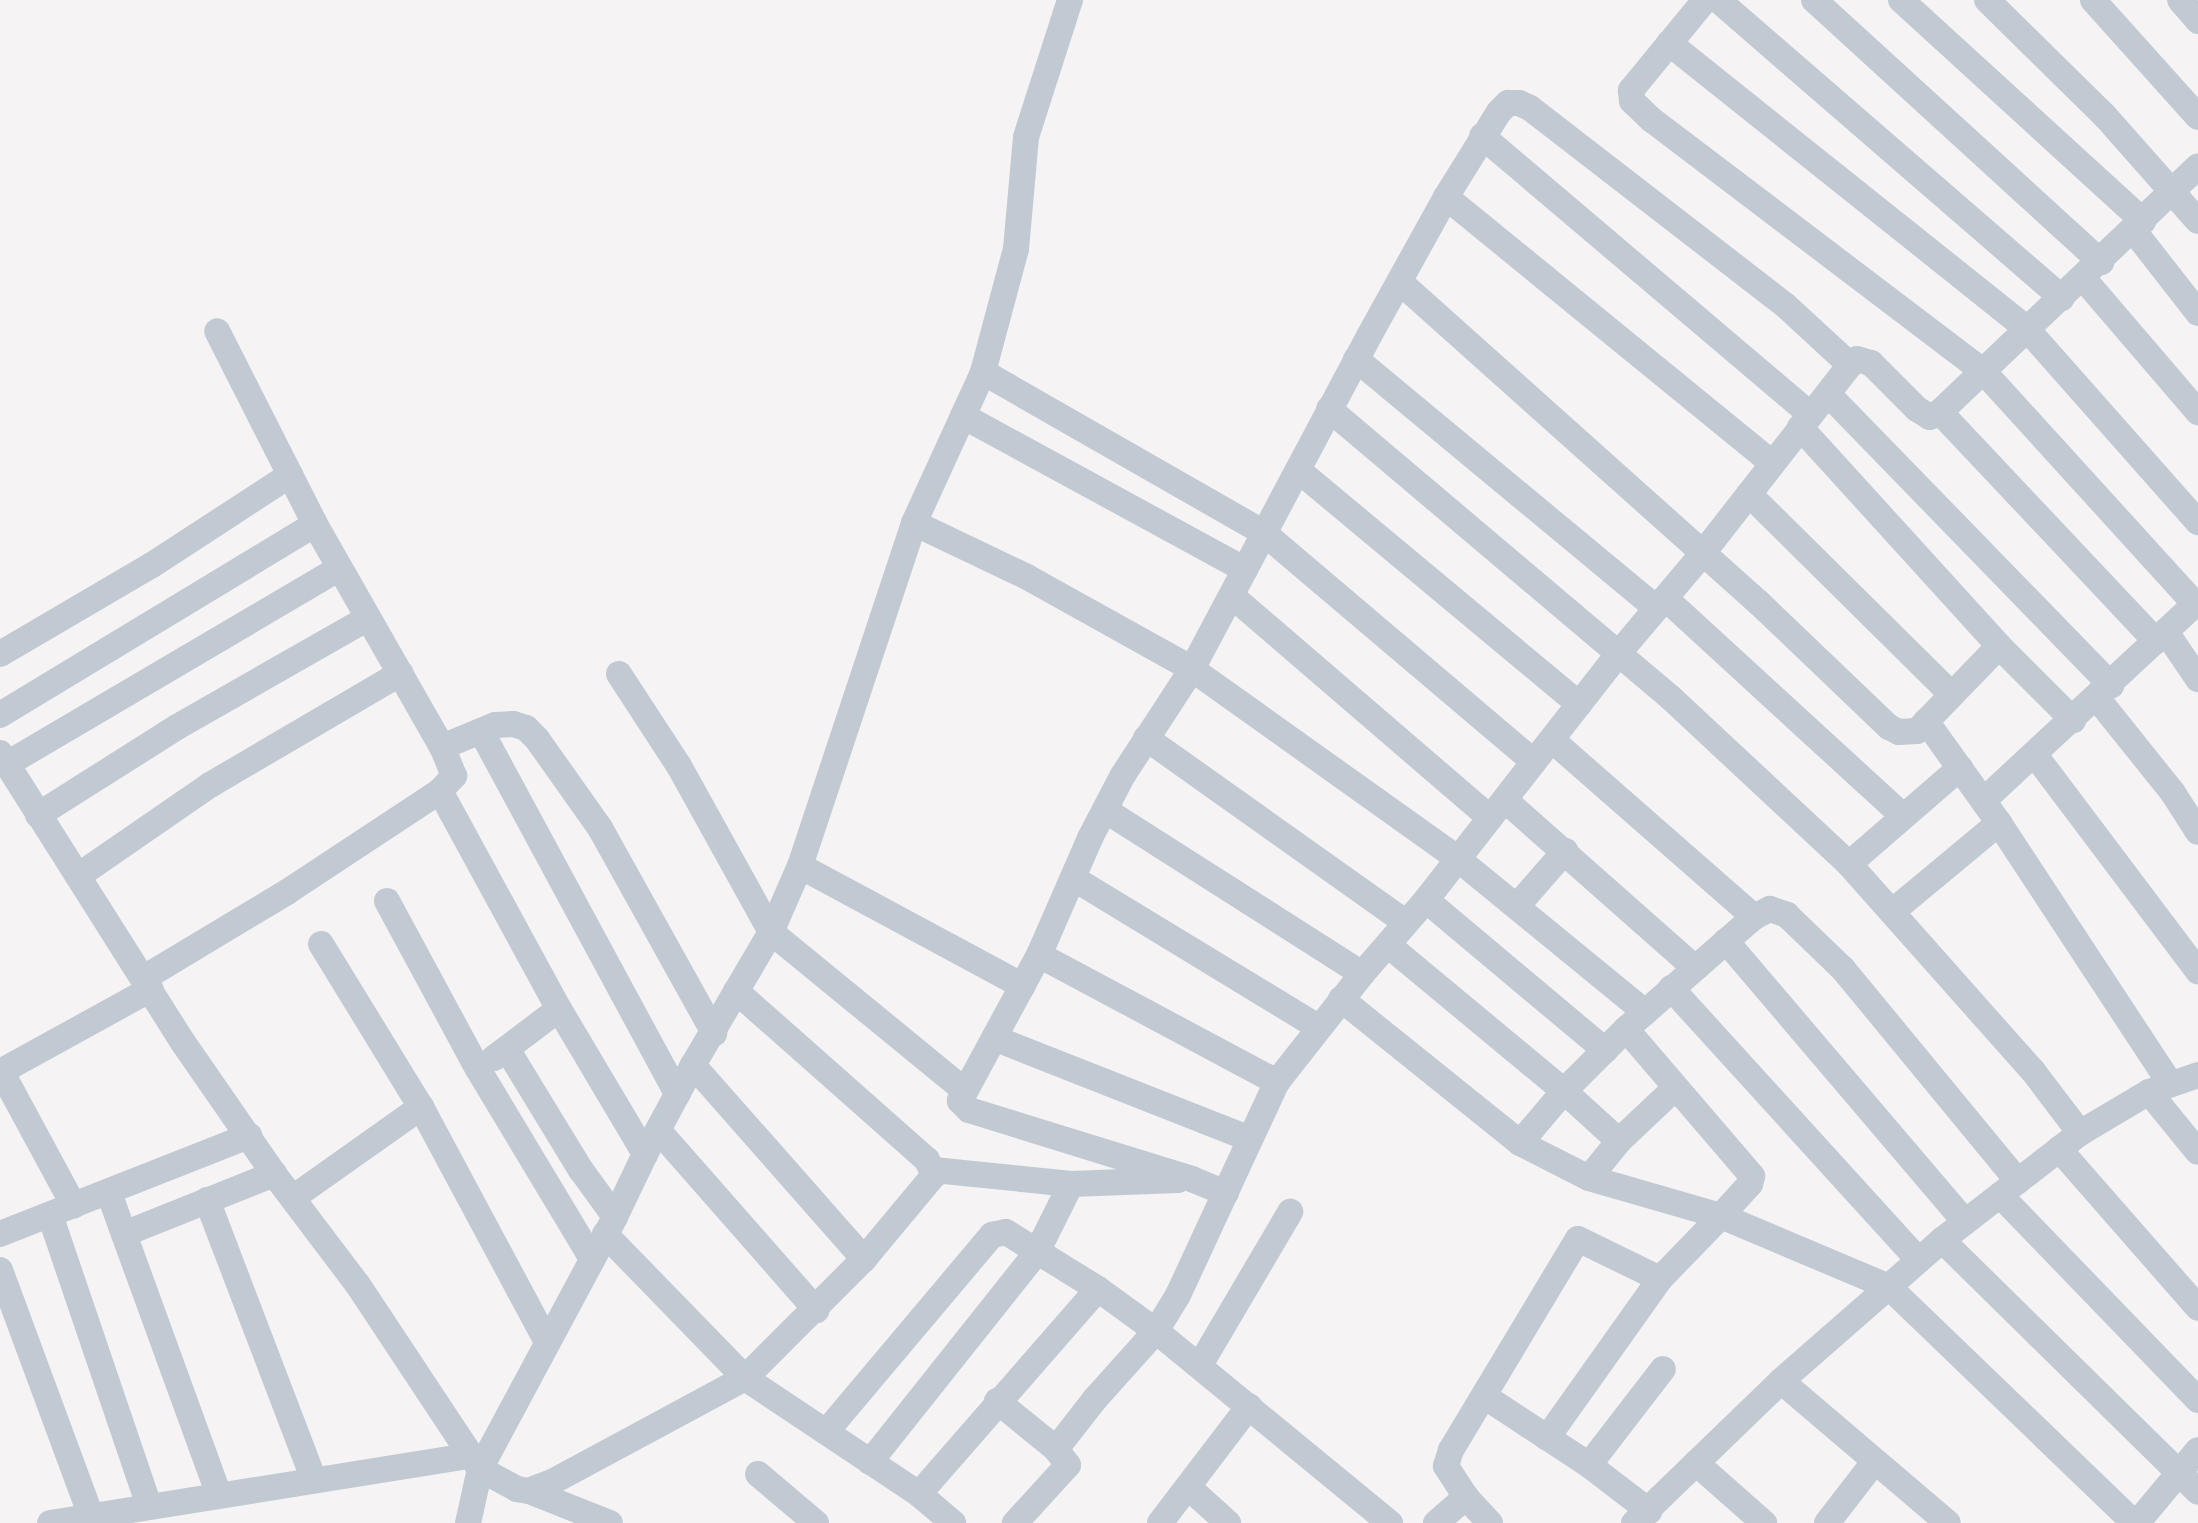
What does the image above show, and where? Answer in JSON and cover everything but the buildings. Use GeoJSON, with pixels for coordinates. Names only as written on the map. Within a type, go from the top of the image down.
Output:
{"type":"FeatureCollection","features":[{"type":"Feature","properties":{"kind":"street"},"geometry":{"type":"LineString","coordinates":[[468,1523],[475,1462],[592,1259],[693,1065],[771,932],[800,866],[914,523],[983,372],[1016,249],[1026,137],[1070,0]]}},
{"type":"Feature","properties":{"kind":"street"},"geometry":{"type":"LineString","coordinates":[[1705,0],[1631,90],[1632,101],[1640,111],[1983,371],[2197,603],[1983,801]]}},
{"type":"Feature","properties":{"kind":"street"},"geometry":{"type":"LineString","coordinates":[[1718,0],[2062,298]]}},
{"type":"Feature","properties":{"kind":"street"},"geometry":{"type":"LineString","coordinates":[[1814,0],[2092,270],[2198,412]]}},
{"type":"Feature","properties":{"kind":"street"},"geometry":{"type":"LineString","coordinates":[[1901,0],[2138,226],[2198,313]]}},
{"type":"Feature","properties":{"kind":"street"},"geometry":{"type":"LineString","coordinates":[[1987,0],[2105,116],[2198,221]]}},
{"type":"Feature","properties":{"kind":"street"},"geometry":{"type":"LineString","coordinates":[[2093,0],[2198,117]]}},
{"type":"Feature","properties":{"kind":"street"},"geometry":{"type":"LineString","coordinates":[[2180,0],[2198,21]]}},
{"type":"Feature","properties":{"kind":"street"},"geometry":{"type":"LineString","coordinates":[[1669,43],[2027,329],[2198,522]]}},
{"type":"Feature","properties":{"kind":"street"},"geometry":{"type":"LineString","coordinates":[[1226,1193],[1192,1179],[969,1110],[960,1101],[1039,955],[1105,810],[1146,738],[1192,669],[1356,359],[1482,136],[1508,103],[1530,108],[1785,305],[1850,365]]}},
{"type":"Feature","properties":{"kind":"street"},"geometry":{"type":"LineString","coordinates":[[1482,136],[1805,421],[1999,646],[2073,720]]}},
{"type":"Feature","properties":{"kind":"street"},"geometry":{"type":"LineString","coordinates":[[1056,1449],[1156,1331],[1226,1193],[1277,1082],[1318,1027],[1426,900],[1850,365],[1857,359],[1871,363],[1917,409],[1930,417],[1940,412],[2198,166]]}},
{"type":"Feature","properties":{"kind":"street"},"geometry":{"type":"LineString","coordinates":[[1446,197],[1772,463]]}},
{"type":"Feature","properties":{"kind":"street"},"geometry":{"type":"LineString","coordinates":[[1401,283],[1703,553],[1879,720],[1899,732],[1909,734],[1926,721],[1999,646]]}},
{"type":"Feature","properties":{"kind":"street"},"geometry":{"type":"LineString","coordinates":[[149,1506],[62,1210],[0,1072],[147,984],[440,791],[454,776],[442,747],[315,524],[217,331]]}},
{"type":"Feature","properties":{"kind":"street"},"geometry":{"type":"LineString","coordinates":[[1356,359],[1661,603],[1903,816]]}},
{"type":"Feature","properties":{"kind":"street"},"geometry":{"type":"LineString","coordinates":[[983,372],[1264,533],[1534,762]]}},
{"type":"Feature","properties":{"kind":"street"},"geometry":{"type":"LineString","coordinates":[[1829,395],[2104,692],[2198,832]]}},
{"type":"Feature","properties":{"kind":"street"},"geometry":{"type":"LineString","coordinates":[[1329,409],[1618,654],[1849,864],[2033,1071],[2080,1133]]}},
{"type":"Feature","properties":{"kind":"street"},"geometry":{"type":"LineString","coordinates":[[1940,412],[2161,636],[2198,679]]}},
{"type":"Feature","properties":{"kind":"street"},"geometry":{"type":"LineString","coordinates":[[963,416],[1245,570]]}},
{"type":"Feature","properties":{"kind":"street"},"geometry":{"type":"LineString","coordinates":[[1298,470],[1579,704]]}},
{"type":"Feature","properties":{"kind":"street"},"geometry":{"type":"LineString","coordinates":[[0,654],[152,565],[290,475]]}},
{"type":"Feature","properties":{"kind":"street"},"geometry":{"type":"LineString","coordinates":[[1749,494],[1950,693]]}},
{"type":"Feature","properties":{"kind":"street"},"geometry":{"type":"LineString","coordinates":[[914,523],[1027,577],[1192,669],[1518,905],[1636,1020],[1675,1088],[1752,1176],[1750,1184],[1660,1279],[1547,1438]]}},
{"type":"Feature","properties":{"kind":"street"},"geometry":{"type":"LineString","coordinates":[[0,715],[315,524]]}},
{"type":"Feature","properties":{"kind":"street"},"geometry":{"type":"LineString","coordinates":[[340,568],[4,758],[182,1041],[274,1174],[358,1285],[475,1462],[517,1489],[610,1523]]}},
{"type":"Feature","properties":{"kind":"street"},"geometry":{"type":"LineString","coordinates":[[1232,596],[1498,809],[1565,851],[1695,968]]}},
{"type":"Feature","properties":{"kind":"street"},"geometry":{"type":"LineString","coordinates":[[38,815],[189,720],[368,618]]}},
{"type":"Feature","properties":{"kind":"street"},"geometry":{"type":"LineString","coordinates":[[78,876],[210,785],[401,673]]}},
{"type":"Feature","properties":{"kind":"street"},"geometry":{"type":"LineString","coordinates":[[619,674],[679,766],[771,932],[964,1090]]}},
{"type":"Feature","properties":{"kind":"street"},"geometry":{"type":"LineString","coordinates":[[1926,721],[1999,823],[2198,1152]]}},
{"type":"Feature","properties":{"kind":"street"},"geometry":{"type":"LineString","coordinates":[[442,747],[481,731],[513,724],[526,728],[537,739],[600,828],[714,1033]]}},
{"type":"Feature","properties":{"kind":"street"},"geometry":{"type":"LineString","coordinates":[[481,731],[677,1094]]}},
{"type":"Feature","properties":{"kind":"street"},"geometry":{"type":"LineString","coordinates":[[1146,738],[1405,922]]}},
{"type":"Feature","properties":{"kind":"street"},"geometry":{"type":"LineString","coordinates":[[1552,740],[1754,917]]}},
{"type":"Feature","properties":{"kind":"street"},"geometry":{"type":"LineString","coordinates":[[2035,755],[2198,971]]}},
{"type":"Feature","properties":{"kind":"street"},"geometry":{"type":"LineString","coordinates":[[1849,864],[1960,768]]}},
{"type":"Feature","properties":{"kind":"street"},"geometry":{"type":"LineString","coordinates":[[440,791],[559,1009],[645,1154]]}},
{"type":"Feature","properties":{"kind":"street"},"geometry":{"type":"LineString","coordinates":[[1105,810],[1362,974]]}},
{"type":"Feature","properties":{"kind":"street"},"geometry":{"type":"LineString","coordinates":[[1893,911],[1999,823]]}},
{"type":"Feature","properties":{"kind":"street"},"geometry":{"type":"LineString","coordinates":[[1518,905],[1565,851]]}},
{"type":"Feature","properties":{"kind":"street"},"geometry":{"type":"LineString","coordinates":[[800,866],[1023,986]]}},
{"type":"Feature","properties":{"kind":"street"},"geometry":{"type":"LineString","coordinates":[[1073,878],[1318,1027]]}},
{"type":"Feature","properties":{"kind":"street"},"geometry":{"type":"LineString","coordinates":[[1426,900],[1605,1050]]}},
{"type":"Feature","properties":{"kind":"street"},"geometry":{"type":"LineString","coordinates":[[387,901],[478,1069],[592,1259]]}},
{"type":"Feature","properties":{"kind":"street"},"geometry":{"type":"LineString","coordinates":[[1520,1143],[1564,1091],[1636,1020],[1754,917],[1770,909],[1787,915],[1843,969],[2009,1188],[2198,1400]]}},
{"type":"Feature","properties":{"kind":"street"},"geometry":{"type":"LineString","coordinates":[[1726,941],[1965,1222]]}},
{"type":"Feature","properties":{"kind":"street"},"geometry":{"type":"LineString","coordinates":[[321,944],[421,1107],[546,1340]]}},
{"type":"Feature","properties":{"kind":"street"},"geometry":{"type":"LineString","coordinates":[[1388,945],[1564,1091],[1619,1141]]}},
{"type":"Feature","properties":{"kind":"street"},"geometry":{"type":"LineString","coordinates":[[1039,955],[1277,1082]]}},
{"type":"Feature","properties":{"kind":"street"},"geometry":{"type":"LineString","coordinates":[[1671,988],[1918,1259]]}},
{"type":"Feature","properties":{"kind":"street"},"geometry":{"type":"LineString","coordinates":[[529,1491],[745,1378],[864,1259],[934,1175],[927,1160],[736,991]]}},
{"type":"Feature","properties":{"kind":"street"},"geometry":{"type":"LineString","coordinates":[[1341,999],[1520,1143],[1589,1178],[1721,1216],[1889,1287],[2136,1523],[2198,1450]]}},
{"type":"Feature","properties":{"kind":"street"},"geometry":{"type":"LineString","coordinates":[[478,1069],[559,1009]]}},
{"type":"Feature","properties":{"kind":"street"},"geometry":{"type":"LineString","coordinates":[[994,1038],[1250,1139]]}},
{"type":"Feature","properties":{"kind":"street"},"geometry":{"type":"LineString","coordinates":[[507,1049],[581,1170],[610,1226],[745,1378],[919,1494],[953,1523]]}},
{"type":"Feature","properties":{"kind":"street"},"geometry":{"type":"LineString","coordinates":[[693,1065],[864,1259]]}},
{"type":"Feature","properties":{"kind":"street"},"geometry":{"type":"LineString","coordinates":[[1484,1396],[1589,1465],[1641,1517],[1781,1381],[1918,1259],[2080,1133],[2160,1087],[2198,1075]]}},
{"type":"Feature","properties":{"kind":"street"},"geometry":{"type":"LineString","coordinates":[[1589,1178],[1619,1141],[1675,1088]]}},
{"type":"Feature","properties":{"kind":"street"},"geometry":{"type":"LineString","coordinates":[[294,1197],[421,1107]]}},
{"type":"Feature","properties":{"kind":"street"},"geometry":{"type":"LineString","coordinates":[[658,1130],[816,1310]]}},
{"type":"Feature","properties":{"kind":"street"},"geometry":{"type":"LineString","coordinates":[[0,1234],[249,1136]]}},
{"type":"Feature","properties":{"kind":"street"},"geometry":{"type":"LineString","coordinates":[[2059,1149],[2198,1308]]}},
{"type":"Feature","properties":{"kind":"street"},"geometry":{"type":"LineString","coordinates":[[934,1170],[1071,1184],[1192,1179]]}},
{"type":"Feature","properties":{"kind":"street"},"geometry":{"type":"LineString","coordinates":[[124,1234],[274,1174]]}},
{"type":"Feature","properties":{"kind":"street"},"geometry":{"type":"LineString","coordinates":[[870,1462],[1037,1252],[1071,1184]]}},
{"type":"Feature","properties":{"kind":"street"},"geometry":{"type":"LineString","coordinates":[[109,1193],[219,1495]]}},
{"type":"Feature","properties":{"kind":"street"},"geometry":{"type":"LineString","coordinates":[[207,1200],[314,1480]]}},
{"type":"Feature","properties":{"kind":"street"},"geometry":{"type":"LineString","coordinates":[[1200,1365],[1290,1212]]}},
{"type":"Feature","properties":{"kind":"street"},"geometry":{"type":"LineString","coordinates":[[826,1432],[992,1235],[1006,1232],[1098,1289],[1156,1331],[1390,1523]]}},
{"type":"Feature","properties":{"kind":"street"},"geometry":{"type":"LineString","coordinates":[[1490,1523],[1466,1497],[1446,1466],[1462,1428],[1578,1239],[1660,1279]]}},
{"type":"Feature","properties":{"kind":"street"},"geometry":{"type":"LineString","coordinates":[[1942,1240],[2198,1492]]}},
{"type":"Feature","properties":{"kind":"street"},"geometry":{"type":"LineString","coordinates":[[0,1270],[91,1516]]}},
{"type":"Feature","properties":{"kind":"street"},"geometry":{"type":"LineString","coordinates":[[919,1494],[997,1401],[1098,1289]]}},
{"type":"Feature","properties":{"kind":"street"},"geometry":{"type":"LineString","coordinates":[[1589,1465],[1663,1369]]}},
{"type":"Feature","properties":{"kind":"street"},"geometry":{"type":"LineString","coordinates":[[1781,1381],[1948,1523]]}},
{"type":"Feature","properties":{"kind":"street"},"geometry":{"type":"LineString","coordinates":[[997,1401],[1068,1461],[1067,1470],[1028,1519]]}},
{"type":"Feature","properties":{"kind":"street"},"geometry":{"type":"LineString","coordinates":[[1160,1523],[1249,1406]]}},
{"type":"Feature","properties":{"kind":"street"},"geometry":{"type":"LineString","coordinates":[[1827,1523],[1875,1461]]}},
{"type":"Feature","properties":{"kind":"street"},"geometry":{"type":"LineString","coordinates":[[50,1523],[314,1480],[475,1462]]}},
{"type":"Feature","properties":{"kind":"street"},"geometry":{"type":"LineString","coordinates":[[1696,1463],[1764,1523]]}},
{"type":"Feature","properties":{"kind":"street"},"geometry":{"type":"LineString","coordinates":[[758,1474],[816,1523]]}},
{"type":"Feature","properties":{"kind":"street"},"geometry":{"type":"LineString","coordinates":[[1188,1487],[1228,1523]]}},
{"type":"Feature","properties":{"kind":"street"},"geometry":{"type":"LineString","coordinates":[[1436,1523],[1466,1497]]}}]}
